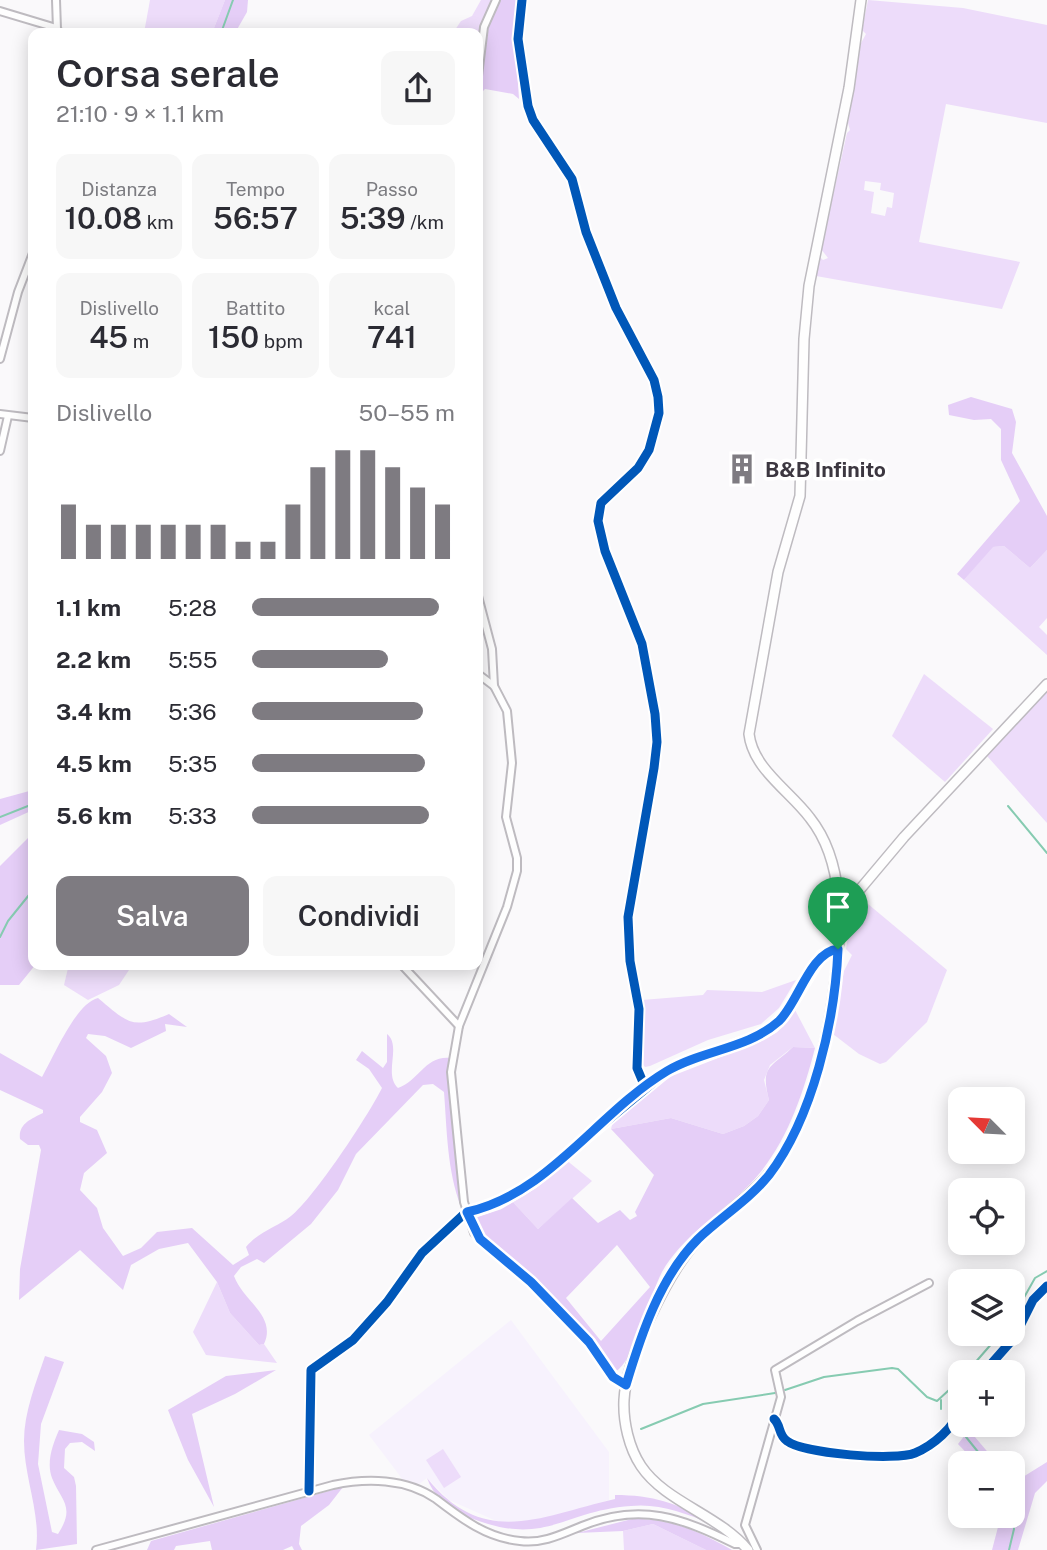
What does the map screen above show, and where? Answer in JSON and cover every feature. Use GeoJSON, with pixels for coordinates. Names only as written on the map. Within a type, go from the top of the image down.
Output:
{"type":"FeatureCollection","features":[{"type":"Feature","properties":{"kind":"main road"},"geometry":{"type":"LineString","coordinates":[[746,1547],[714,1520],[663,1488],[641,1466],[626,1428],[624,1399],[626,1385],[669,1276],[698,1240],[769,1175],[795,1130],[812,1090],[833,997],[838,949],[834,870],[824,840],[810,817],[756,758],[749,734],[776,581],[800,496],[804,339],[809,286],[849,88],[861,0]]}},
{"type":"Feature","properties":{"kind":"main road"},"geometry":{"type":"LineString","coordinates":[[838,911],[851,900],[904,837],[1047,684]]}},
{"type":"Feature","properties":{"kind":"street"},"geometry":{"type":"LineString","coordinates":[[56,0],[59,28]]}},
{"type":"Feature","properties":{"kind":"street"},"geometry":{"type":"LineString","coordinates":[[483,35],[496,0]]}},
{"type":"Feature","properties":{"kind":"street"},"geometry":{"type":"LineString","coordinates":[[522,0],[518,39],[524,93],[531,113],[572,179],[586,232],[611,296],[654,380],[658,397],[659,413],[649,450],[638,468],[608,494],[598,511],[605,551],[642,644],[655,714],[657,742],[654,768],[628,917],[630,961],[639,1009],[636,1058],[645,1087]]}},
{"type":"Feature","properties":{"kind":"street"},"geometry":{"type":"LineString","coordinates":[[0,11],[50,28]]}},
{"type":"Feature","properties":{"kind":"street"},"geometry":{"type":"LineString","coordinates":[[0,359],[28,266]]}},
{"type":"Feature","properties":{"kind":"street"},"geometry":{"type":"LineString","coordinates":[[0,414],[28,418]]}},
{"type":"Feature","properties":{"kind":"street"},"geometry":{"type":"LineString","coordinates":[[0,451],[9,416]]}},
{"type":"Feature","properties":{"kind":"street"},"geometry":{"type":"LineString","coordinates":[[483,615],[492,649],[494,686],[507,711],[512,763],[506,817],[517,858],[517,872],[506,907],[483,965]]}},
{"type":"Feature","properties":{"kind":"street"},"geometry":{"type":"LineString","coordinates":[[483,678],[494,686]]}},
{"type":"Feature","properties":{"kind":"street"},"geometry":{"type":"LineString","coordinates":[[309,1491],[311,1370],[353,1340],[387,1302],[422,1253],[467,1212],[499,1203],[532,1183],[667,1071],[697,1057],[750,1039],[773,1027],[793,1002],[822,955],[838,949]]}},
{"type":"Feature","properties":{"kind":"street"},"geometry":{"type":"LineString","coordinates":[[407,970],[459,1026]]}},
{"type":"Feature","properties":{"kind":"street"},"geometry":{"type":"LineString","coordinates":[[481,970],[459,1026],[452,1072],[462,1188],[474,1233],[531,1282],[579,1332],[608,1371],[626,1385]]}},
{"type":"Feature","properties":{"kind":"street"},"geometry":{"type":"LineString","coordinates":[[757,1550],[745,1525],[781,1397],[775,1370],[857,1321],[929,1283]]}},
{"type":"Feature","properties":{"kind":"street"},"geometry":{"type":"LineString","coordinates":[[96,1550],[351,1481],[393,1483],[427,1494],[451,1513],[486,1532],[522,1542],[541,1541],[608,1518],[652,1514],[692,1523],[746,1547]]}},
{"type":"Feature","properties":{"kind":"shaded area"},"geometry":{"type":"Polygon","coordinates":[[[150,0],[225,0],[214,28],[145,28],[150,0]]]}},
{"type":"Feature","properties":{"kind":"shaded area"},"geometry":{"type":"Polygon","coordinates":[[[225,0],[248,0],[247,12],[238,28],[214,28],[225,0]]]}},
{"type":"Feature","properties":{"kind":"shaded area"},"geometry":{"type":"Polygon","coordinates":[[[481,0],[491,0],[481,28],[456,28],[461,21],[472,16],[481,0]]]}},
{"type":"Feature","properties":{"kind":"shaded area"},"geometry":{"type":"Polygon","coordinates":[[[500,0],[518,0],[515,40],[519,99],[513,94],[485,89],[483,91],[483,67],[489,25],[500,0]]]}},
{"type":"Feature","properties":{"kind":"shaded area"},"geometry":{"type":"Polygon","coordinates":[[[868,0],[963,8],[1047,25],[1047,123],[946,104],[919,242],[1020,262],[1002,309],[816,276],[820,257],[823,260],[828,258],[821,249],[847,133],[850,130],[848,123],[860,45],[866,34],[862,30],[868,0]],[[865,181],[864,190],[874,192],[871,213],[885,216],[887,207],[892,208],[894,193],[880,190],[881,183],[865,181]]]}},
{"type":"Feature","properties":{"kind":"shaded area"},"geometry":{"type":"Polygon","coordinates":[[[971,397],[1012,409],[1016,422],[1012,453],[1047,516],[1047,550],[1030,568],[1004,546],[993,547],[964,580],[957,574],[1020,501],[1001,460],[1001,429],[991,419],[974,420],[949,415],[948,405],[971,397]]]}},
{"type":"Feature","properties":{"kind":"shaded area"},"geometry":{"type":"Polygon","coordinates":[[[1004,546],[1030,568],[1047,550],[1047,618],[1039,627],[1047,635],[1047,655],[964,580],[992,547],[1004,546]]]}},
{"type":"Feature","properties":{"kind":"shaded area"},"geometry":{"type":"Polygon","coordinates":[[[924,674],[993,729],[945,782],[892,736],[924,674]]]}},
{"type":"Feature","properties":{"kind":"shaded area"},"geometry":{"type":"Polygon","coordinates":[[[1047,692],[1047,823],[987,756],[1047,692]]]}},
{"type":"Feature","properties":{"kind":"shaded area"},"geometry":{"type":"Polygon","coordinates":[[[28,791],[28,812],[0,825],[0,799],[28,791]]]}},
{"type":"Feature","properties":{"kind":"shaded area"},"geometry":{"type":"Polygon","coordinates":[[[28,838],[28,970],[31,970],[19,985],[0,985],[0,866],[28,838]]]}},
{"type":"Feature","properties":{"kind":"shaded area"},"geometry":{"type":"Polygon","coordinates":[[[862,899],[947,970],[927,1022],[886,1062],[880,1064],[859,1054],[833,1034],[844,971],[852,955],[846,949],[852,912],[862,899]]]}},
{"type":"Feature","properties":{"kind":"shaded area"},"geometry":{"type":"Polygon","coordinates":[[[68,970],[129,970],[119,985],[88,1000],[64,985],[68,970]]]}},
{"type":"Feature","properties":{"kind":"shaded area"},"geometry":{"type":"Polygon","coordinates":[[[796,980],[779,1008],[761,1024],[708,1040],[650,1066],[645,1067],[641,1062],[642,1000],[703,995],[707,990],[762,992],[796,980]]]}},
{"type":"Feature","properties":{"kind":"shaded area"},"geometry":{"type":"Polygon","coordinates":[[[98,998],[131,1021],[147,1022],[169,1014],[187,1027],[165,1024],[166,1031],[131,1048],[105,1036],[88,1034],[86,1038],[106,1056],[112,1073],[102,1092],[80,1117],[80,1122],[97,1130],[107,1153],[84,1173],[80,1190],[97,1208],[103,1228],[123,1256],[141,1248],[157,1232],[192,1228],[233,1265],[249,1255],[246,1247],[251,1242],[291,1216],[313,1192],[365,1117],[382,1088],[369,1069],[356,1060],[362,1051],[383,1068],[387,1062],[387,1034],[393,1046],[392,1075],[398,1088],[435,1060],[451,1058],[461,1207],[450,1165],[444,1092],[433,1084],[423,1085],[356,1154],[338,1190],[311,1224],[264,1263],[257,1259],[241,1267],[234,1276],[263,1317],[267,1334],[264,1344],[259,1345],[230,1313],[217,1282],[188,1243],[159,1249],[131,1265],[123,1290],[80,1250],[19,1300],[20,1269],[41,1150],[39,1145],[28,1145],[20,1139],[20,1134],[26,1123],[43,1113],[43,1110],[0,1090],[0,1053],[42,1077],[74,1020],[90,1002],[98,998]]]}},
{"type":"Feature","properties":{"kind":"shaded area"},"geometry":{"type":"Polygon","coordinates":[[[794,1008],[815,1048],[793,1047],[770,1065],[764,1080],[769,1100],[758,1116],[744,1126],[723,1134],[671,1118],[611,1129],[614,1118],[658,1080],[682,1067],[766,1034],[794,1008]]]}},
{"type":"Feature","properties":{"kind":"shaded area"},"geometry":{"type":"Polygon","coordinates":[[[793,1047],[815,1048],[804,1086],[781,1141],[759,1174],[745,1189],[690,1237],[670,1259],[657,1283],[636,1341],[623,1365],[615,1372],[587,1335],[544,1289],[491,1242],[473,1216],[511,1200],[538,1229],[572,1198],[598,1223],[620,1210],[630,1220],[637,1216],[635,1212],[654,1175],[611,1129],[671,1118],[723,1134],[744,1126],[758,1116],[769,1100],[766,1080],[769,1068],[793,1047]],[[617,1245],[566,1298],[601,1341],[650,1287],[617,1245]]]}},
{"type":"Feature","properties":{"kind":"shaded area"},"geometry":{"type":"Polygon","coordinates":[[[565,1159],[592,1181],[538,1229],[511,1200],[536,1185],[565,1159]]]}},
{"type":"Feature","properties":{"kind":"shaded area"},"geometry":{"type":"Polygon","coordinates":[[[217,1282],[230,1313],[259,1345],[264,1344],[277,1363],[206,1355],[193,1332],[217,1282]]]}},
{"type":"Feature","properties":{"kind":"shaded area"},"geometry":{"type":"Polygon","coordinates":[[[511,1320],[609,1452],[609,1500],[541,1521],[501,1523],[449,1500],[427,1478],[419,1484],[403,1480],[369,1435],[511,1320]]]}},
{"type":"Feature","properties":{"kind":"shaded area"},"geometry":{"type":"Polygon","coordinates":[[[45,1356],[64,1362],[41,1424],[38,1464],[52,1532],[58,1534],[66,1517],[63,1498],[50,1472],[50,1459],[59,1430],[82,1434],[94,1442],[95,1451],[82,1442],[70,1443],[65,1449],[64,1468],[74,1477],[76,1486],[77,1544],[36,1550],[36,1523],[24,1441],[28,1408],[45,1356]]]}},
{"type":"Feature","properties":{"kind":"shaded area"},"geometry":{"type":"Polygon","coordinates":[[[276,1370],[235,1394],[192,1414],[214,1507],[188,1460],[168,1410],[226,1376],[276,1370]]]}},
{"type":"Feature","properties":{"kind":"shaded area"},"geometry":{"type":"Polygon","coordinates":[[[964,1437],[975,1437],[987,1451],[965,1451],[958,1444],[964,1437]]]}},
{"type":"Feature","properties":{"kind":"shaded area"},"geometry":{"type":"Polygon","coordinates":[[[443,1449],[461,1477],[444,1488],[426,1460],[443,1449]]]}},
{"type":"Feature","properties":{"kind":"shaded area"},"geometry":{"type":"Polygon","coordinates":[[[1047,1462],[1047,1481],[1035,1493],[1025,1527],[1025,1476],[1047,1462]]]}},
{"type":"Feature","properties":{"kind":"shaded area"},"geometry":{"type":"Polygon","coordinates":[[[427,1478],[449,1500],[471,1514],[493,1521],[539,1518],[615,1499],[615,1495],[665,1502],[687,1510],[709,1523],[671,1510],[641,1505],[607,1509],[551,1526],[514,1529],[491,1525],[463,1515],[437,1495],[427,1478]]]}},
{"type":"Feature","properties":{"kind":"shaded area"},"geometry":{"type":"Polygon","coordinates":[[[343,1487],[329,1505],[301,1526],[299,1544],[302,1550],[294,1550],[292,1546],[283,1550],[212,1550],[210,1541],[176,1546],[174,1550],[147,1550],[151,1541],[343,1487]]]}},
{"type":"Feature","properties":{"kind":"shaded area"},"geometry":{"type":"Polygon","coordinates":[[[632,1519],[672,1523],[732,1550],[706,1550],[653,1524],[623,1531],[577,1533],[632,1519]]]}},
{"type":"Feature","properties":{"kind":"shaded area"},"geometry":{"type":"Polygon","coordinates":[[[653,1524],[706,1550],[624,1550],[623,1531],[653,1524]]]}},
{"type":"Feature","properties":{"kind":"shaded area"},"geometry":{"type":"Polygon","coordinates":[[[998,1528],[1025,1528],[1018,1550],[992,1550],[998,1528]]]}},
{"type":"Feature","properties":{"kind":"building","name":"B&B Infinito"},"geometry":{"type":"Polygon","coordinates":[[[735,457],[752,463],[750,478],[732,475],[735,457]]]}},
{"type":"Feature","properties":{"kind":"waterway"},"geometry":{"type":"LineString","coordinates":[[223,28],[233,0]]}},
{"type":"Feature","properties":{"kind":"waterway"},"geometry":{"type":"LineString","coordinates":[[0,817],[28,806]]}},
{"type":"Feature","properties":{"kind":"waterway"},"geometry":{"type":"LineString","coordinates":[[1008,806],[1047,853]]}},
{"type":"Feature","properties":{"kind":"waterway"},"geometry":{"type":"LineString","coordinates":[[0,937],[8,921],[28,896]]}},
{"type":"Feature","properties":{"kind":"waterway"},"geometry":{"type":"LineString","coordinates":[[1025,1296],[1035,1278],[1047,1271]]}},
{"type":"Feature","properties":{"kind":"waterway"},"geometry":{"type":"LineString","coordinates":[[977,1360],[990,1346]]}},
{"type":"Feature","properties":{"kind":"waterway"},"geometry":{"type":"LineString","coordinates":[[785,1390],[824,1377],[892,1368],[898,1369],[927,1397],[937,1401],[948,1391]]}},
{"type":"Feature","properties":{"kind":"waterway"},"geometry":{"type":"LineString","coordinates":[[641,1429],[703,1404],[775,1393]]}},
{"type":"Feature","properties":{"kind":"waterway"},"geometry":{"type":"LineString","coordinates":[[941,1400],[941,1409]]}},
{"type":"Feature","properties":{"kind":"waterway"},"geometry":{"type":"LineString","coordinates":[[966,1437],[977,1451]]}},
{"type":"Feature","properties":{"kind":"waterway"},"geometry":{"type":"LineString","coordinates":[[1009,1550],[1014,1528]]}},
{"type":"Feature","properties":{"kind":"cycle path"},"geometry":{"type":"LineString","coordinates":[[522,0],[518,39],[528,106],[533,120],[572,179],[586,232],[616,308],[654,380],[658,397],[659,413],[649,450],[638,468],[601,503],[598,521],[605,551],[642,644],[655,714],[657,742],[654,768],[628,917],[630,961],[639,1009],[637,1068],[645,1087]]}},
{"type":"Feature","properties":{"kind":"cycle path"},"geometry":{"type":"LineString","coordinates":[[309,1491],[311,1370],[353,1340],[387,1302],[422,1253],[463,1215],[499,1203],[532,1183],[667,1071],[757,1036],[773,1027],[793,1002],[822,955],[838,949]]}},
{"type":"Feature","properties":{"kind":"cycle path"},"geometry":{"type":"LineString","coordinates":[[995,1360],[1014,1338],[1033,1300],[1047,1286]]}},
{"type":"Feature","properties":{"kind":"cycle path"},"geometry":{"type":"LineString","coordinates":[[774,1419],[784,1439],[797,1446],[850,1455],[889,1456],[915,1453],[948,1429]]}},
{"type":"Feature","properties":{"kind":"place","name":"B&B Infinito"},"geometry":{"type":"Point","coordinates":[742,469]}},
{"type":"Feature","properties":{"kind":"route"},"geometry":{"type":"LineString","coordinates":[[838,949],[833,997],[812,1090],[795,1130],[769,1175],[680,1260],[659,1297],[626,1385],[619,1382],[608,1371],[589,1342],[531,1282],[474,1233],[467,1212],[499,1203],[532,1183],[667,1071],[697,1057],[757,1036],[773,1027],[783,1017],[822,955],[838,949]]}}]}
